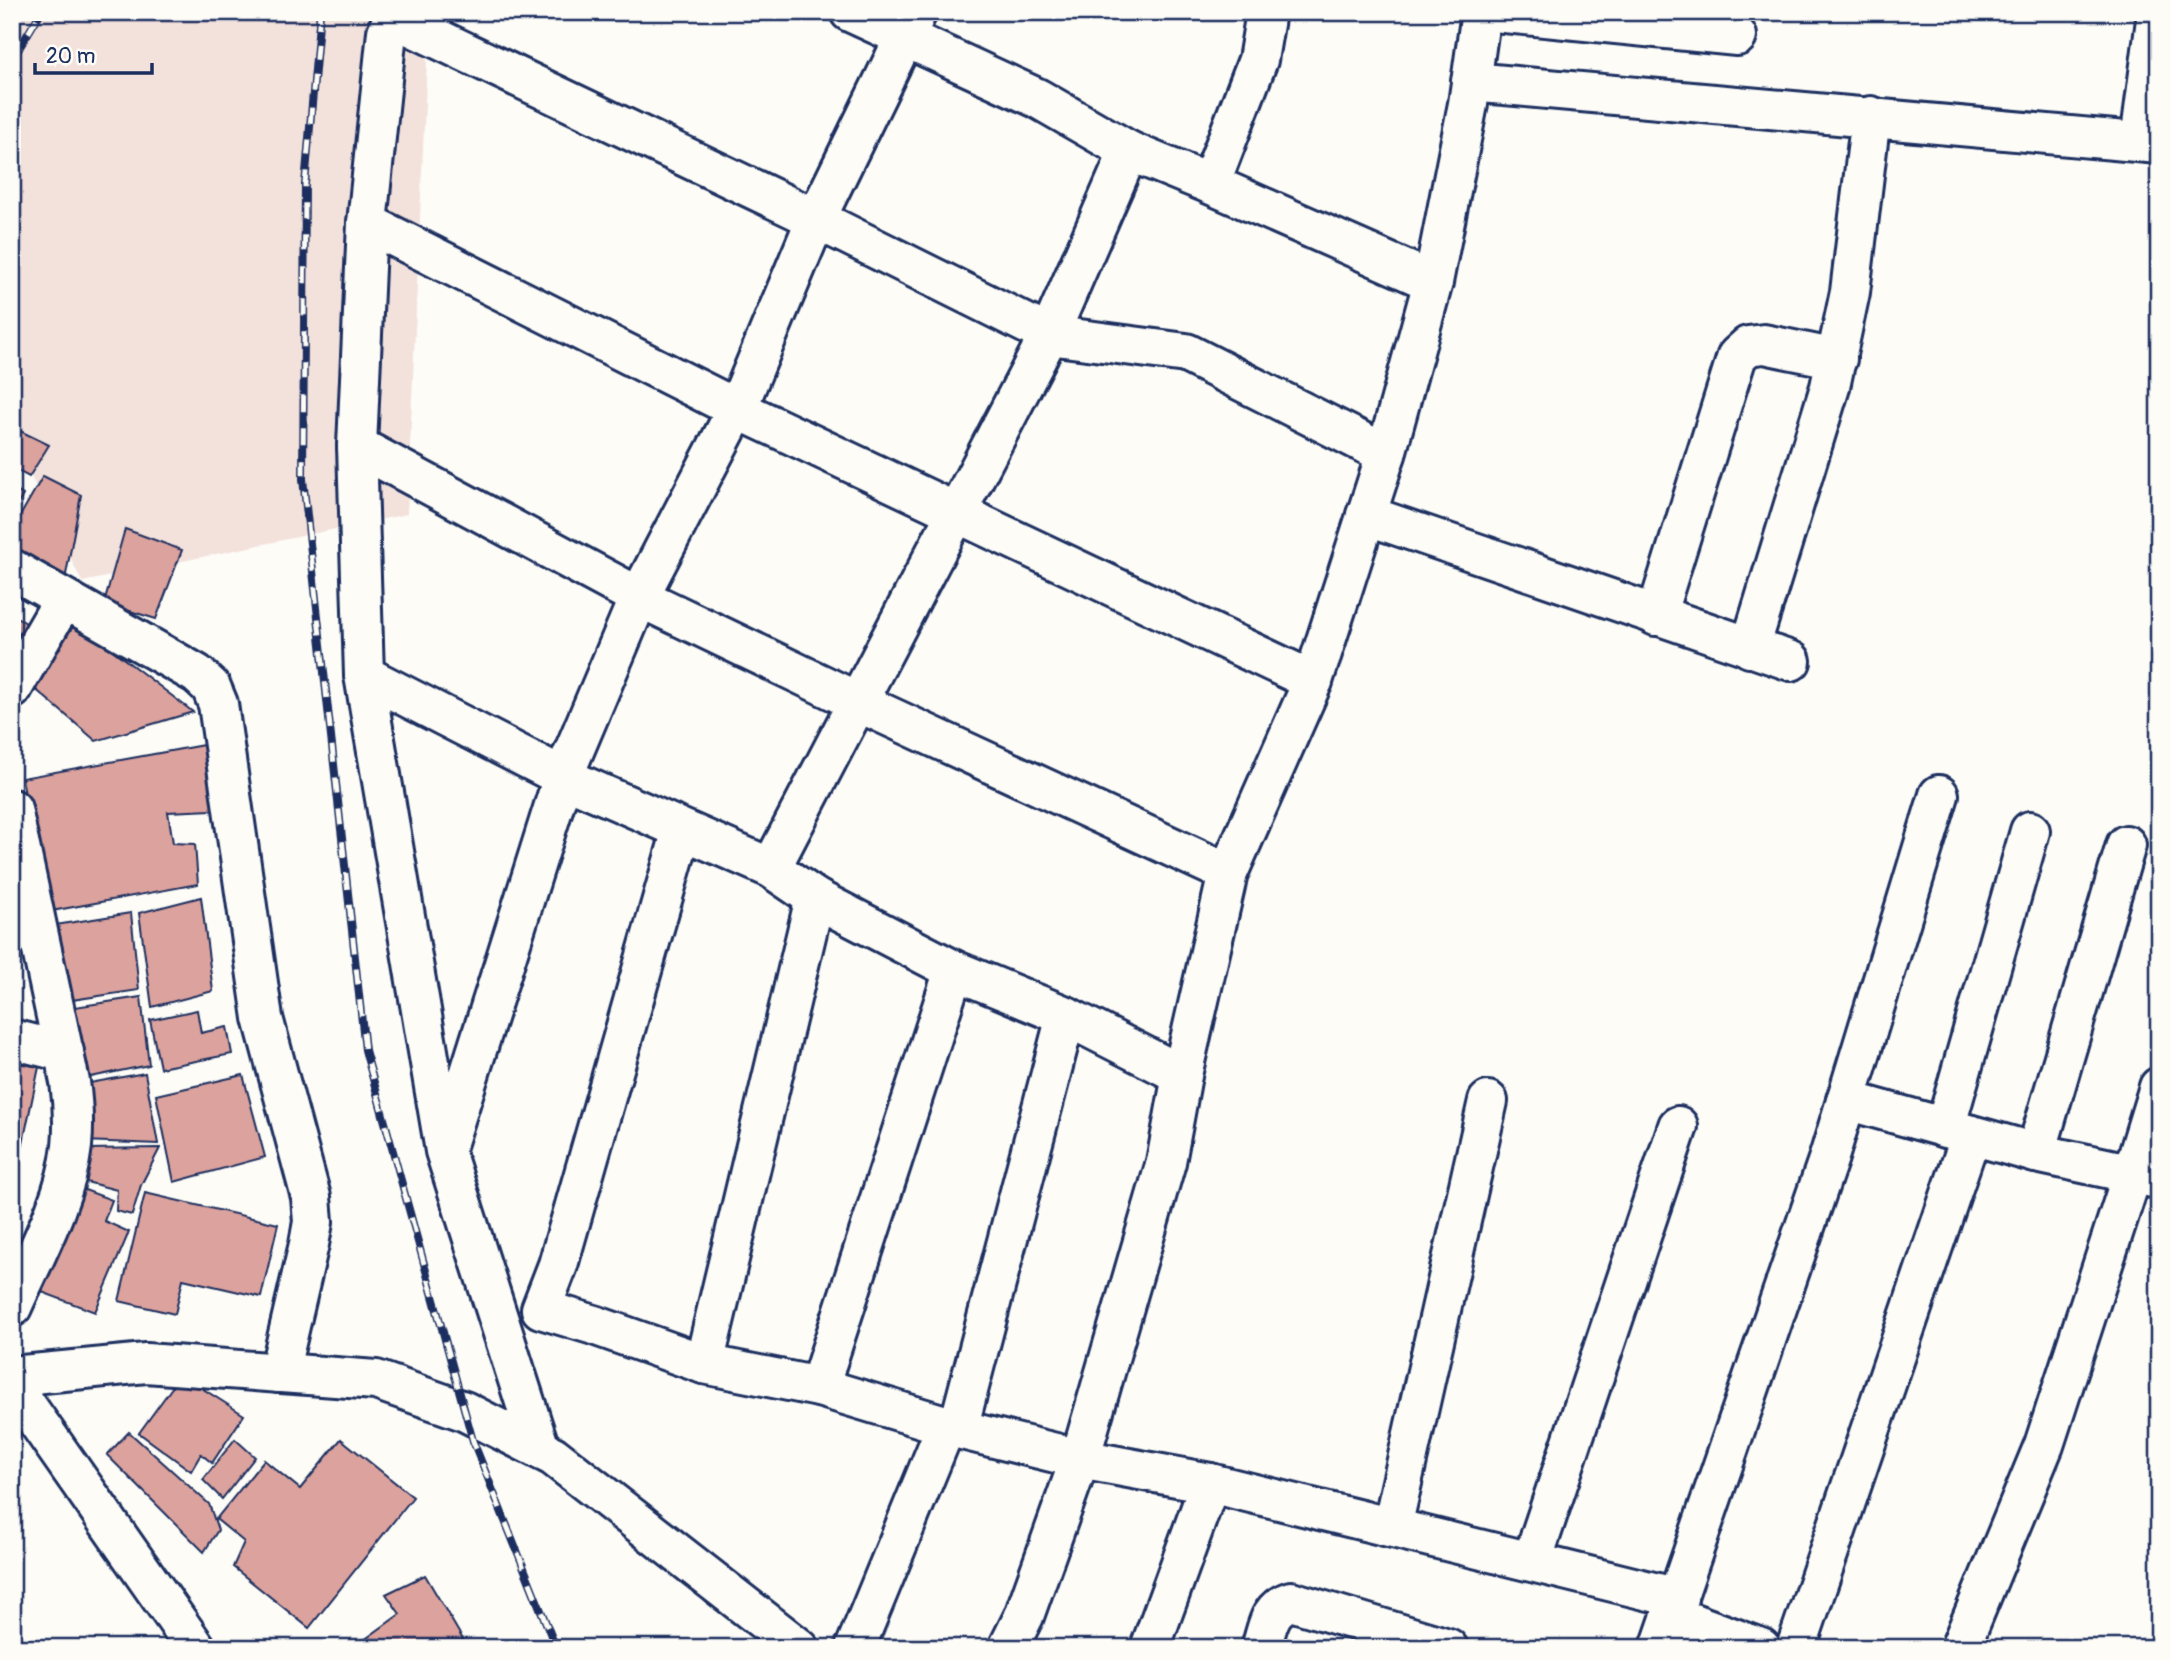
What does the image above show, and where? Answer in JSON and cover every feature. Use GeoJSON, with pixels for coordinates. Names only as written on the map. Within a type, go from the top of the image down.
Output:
{"type":"FeatureCollection","features":[{"type":"Feature","properties":{"kind":"street"},"geometry":{"type":"LineString","coordinates":[[850,12],[911,25],[1129,151],[1433,282]]}},
{"type":"Feature","properties":{"kind":"street"},"geometry":{"type":"LineString","coordinates":[[1210,184],[1258,60],[1266,12]]}},
{"type":"Feature","properties":{"kind":"street"},"geometry":{"type":"LineString","coordinates":[[1008,1648],[1024,1616],[1080,1459],[1166,1162],[1182,1075],[1228,873],[1313,681],[1386,454],[1433,282],[1471,82],[1481,12]]}},
{"type":"Feature","properties":{"kind":"street"},"geometry":{"type":"LineString","coordinates":[[1494,12],[1737,36]]}},
{"type":"Feature","properties":{"kind":"street"},"geometry":{"type":"LineString","coordinates":[[1471,82],[2149,143],[2157,12]]}},
{"type":"Feature","properties":{"kind":"street"},"geometry":{"type":"LineString","coordinates":[[540,1449],[445,1150],[364,675],[357,446],[367,223],[387,32],[393,15],[816,219],[1049,335],[1186,353],[1386,454]]}},
{"type":"Feature","properties":{"kind":"street"},"geometry":{"type":"LineString","coordinates":[[445,1150],[563,777],[639,597],[737,410],[816,219],[911,25]]}},
{"type":"Feature","properties":{"kind":"street"},"geometry":{"type":"LineString","coordinates":[[1750,648],[1837,359],[1850,292],[1871,116]]}},
{"type":"Feature","properties":{"kind":"street"},"geometry":{"type":"LineString","coordinates":[[771,868],[1049,335],[1129,151]]}},
{"type":"Feature","properties":{"kind":"street"},"geometry":{"type":"LineString","coordinates":[[367,223],[737,410],[1313,681]]}},
{"type":"Feature","properties":{"kind":"street"},"geometry":{"type":"LineString","coordinates":[[1656,616],[1737,356],[1748,346],[1764,344],[1837,359]]}},
{"type":"Feature","properties":{"kind":"street"},"geometry":{"type":"LineString","coordinates":[[357,446],[639,597],[858,702],[1228,873]]}},
{"type":"Feature","properties":{"kind":"street"},"geometry":{"type":"LineString","coordinates":[[1366,515],[1790,661]]}},
{"type":"Feature","properties":{"kind":"street"},"geometry":{"type":"LineString","coordinates":[[12,569],[197,674],[211,687],[218,704],[263,1018],[311,1197],[313,1222],[279,1373]]}},
{"type":"Feature","properties":{"kind":"street"},"geometry":{"type":"LineString","coordinates":[[12,689],[64,598]]}},
{"type":"Feature","properties":{"kind":"street"},"geometry":{"type":"LineString","coordinates":[[364,675],[563,777],[771,868],[814,898],[954,970],[1066,1016],[1182,1075]]}},
{"type":"Feature","properties":{"kind":"street"},"geometry":{"type":"LineString","coordinates":[[1670,1620],[1825,1170],[1939,794]]}},
{"type":"Feature","properties":{"kind":"street"},"geometry":{"type":"LineString","coordinates":[[12,809],[64,1052],[74,1112],[72,1148],[61,1192],[12,1307]]}},
{"type":"Feature","properties":{"kind":"street"},"geometry":{"type":"LineString","coordinates":[[682,830],[558,1265],[541,1310],[594,1325],[704,1364],[820,1387],[1080,1459],[1210,1483],[1532,1562],[1670,1620],[1761,1648]]}},
{"type":"Feature","properties":{"kind":"street"},"geometry":{"type":"LineString","coordinates":[[1796,1648],[1958,1131],[2030,831]]}},
{"type":"Feature","properties":{"kind":"street"},"geometry":{"type":"LineString","coordinates":[[2036,1153],[2126,845]]}},
{"type":"Feature","properties":{"kind":"street"},"geometry":{"type":"LineString","coordinates":[[704,1364],[814,898]]}},
{"type":"Feature","properties":{"kind":"street"},"geometry":{"type":"LineString","coordinates":[[820,1387],[954,970]]}},
{"type":"Feature","properties":{"kind":"street"},"geometry":{"type":"LineString","coordinates":[[855,1648],[953,1426],[1066,1016]]}},
{"type":"Feature","properties":{"kind":"street"},"geometry":{"type":"LineString","coordinates":[[12,1040],[64,1052]]}},
{"type":"Feature","properties":{"kind":"street"},"geometry":{"type":"LineString","coordinates":[[1960,1648],[2044,1446],[2146,1176],[2159,1087]]}},
{"type":"Feature","properties":{"kind":"street"},"geometry":{"type":"LineString","coordinates":[[1846,1100],[2036,1153],[2146,1176]]}},
{"type":"Feature","properties":{"kind":"street"},"geometry":{"type":"LineString","coordinates":[[1392,1527],[1488,1101]]}},
{"type":"Feature","properties":{"kind":"street"},"geometry":{"type":"LineString","coordinates":[[1532,1562],[1678,1126]]}},
{"type":"Feature","properties":{"kind":"street"},"geometry":{"type":"LineString","coordinates":[[12,1376],[146,1363],[376,1380],[464,1411],[554,1456],[799,1648]]}},
{"type":"Feature","properties":{"kind":"street"},"geometry":{"type":"LineString","coordinates":[[12,1385],[196,1648]]}},
{"type":"Feature","properties":{"kind":"street"},"geometry":{"type":"LineString","coordinates":[[1150,1648],[1210,1483]]}},
{"type":"Feature","properties":{"kind":"street"},"geometry":{"type":"LineString","coordinates":[[1261,1648],[1272,1613],[1280,1604],[1291,1601],[1448,1648]]}},
{"type":"Feature","properties":{"kind":"shaded area"},"geometry":{"type":"Polygon","coordinates":[[[12,12],[429,12],[407,514],[82,582],[12,437],[12,12]]]}},
{"type":"Feature","properties":{"kind":"building"},"geometry":{"type":"Polygon","coordinates":[[[12,427],[49,445],[29,477],[12,468],[12,427]]]}},
{"type":"Feature","properties":{"kind":"building"},"geometry":{"type":"Polygon","coordinates":[[[43,476],[81,495],[65,580],[12,557],[12,530],[43,476]]]}},
{"type":"Feature","properties":{"kind":"building"},"geometry":{"type":"Polygon","coordinates":[[[12,488],[23,495],[12,515],[12,488]]]}},
{"type":"Feature","properties":{"kind":"building"},"geometry":{"type":"Polygon","coordinates":[[[125,529],[182,550],[156,619],[104,603],[125,529]]]}},
{"type":"Feature","properties":{"kind":"building"},"geometry":{"type":"Polygon","coordinates":[[[12,614],[32,627],[12,653],[12,614]]]}},
{"type":"Feature","properties":{"kind":"building"},"geometry":{"type":"Polygon","coordinates":[[[76,622],[193,712],[96,741],[33,687],[76,622]]]}},
{"type":"Feature","properties":{"kind":"building"},"geometry":{"type":"Polygon","coordinates":[[[209,744],[212,810],[168,812],[173,843],[195,844],[198,884],[46,912],[22,778],[209,744]]]}},
{"type":"Feature","properties":{"kind":"building"},"geometry":{"type":"Polygon","coordinates":[[[201,897],[213,991],[152,1007],[139,913],[201,897]]]}},
{"type":"Feature","properties":{"kind":"building"},"geometry":{"type":"Polygon","coordinates":[[[131,913],[139,990],[65,1001],[49,926],[131,913]]]}},
{"type":"Feature","properties":{"kind":"building"},"geometry":{"type":"Polygon","coordinates":[[[141,997],[149,1065],[81,1079],[68,1008],[141,997]]]}},
{"type":"Feature","properties":{"kind":"building"},"geometry":{"type":"Polygon","coordinates":[[[197,1010],[201,1033],[227,1027],[232,1054],[160,1068],[150,1020],[197,1010]]]}},
{"type":"Feature","properties":{"kind":"building"},"geometry":{"type":"Polygon","coordinates":[[[12,1062],[39,1067],[12,1195],[12,1062]]]}},
{"type":"Feature","properties":{"kind":"building"},"geometry":{"type":"Polygon","coordinates":[[[145,1073],[158,1144],[84,1141],[84,1084],[145,1073]]]}},
{"type":"Feature","properties":{"kind":"building"},"geometry":{"type":"Polygon","coordinates":[[[243,1075],[265,1157],[174,1182],[156,1095],[243,1075]]]}},
{"type":"Feature","properties":{"kind":"building"},"geometry":{"type":"Polygon","coordinates":[[[160,1148],[141,1185],[132,1215],[116,1211],[117,1190],[75,1179],[86,1149],[160,1148]]]}},
{"type":"Feature","properties":{"kind":"building"},"geometry":{"type":"Polygon","coordinates":[[[74,1186],[112,1200],[104,1221],[129,1232],[95,1312],[31,1288],[74,1186]]]}},
{"type":"Feature","properties":{"kind":"building"},"geometry":{"type":"Polygon","coordinates":[[[145,1193],[278,1224],[261,1297],[183,1279],[175,1314],[119,1301],[145,1193]]]}},
{"type":"Feature","properties":{"kind":"building"},"geometry":{"type":"Polygon","coordinates":[[[181,1375],[244,1415],[212,1463],[201,1454],[191,1471],[139,1433],[181,1375]]]}},
{"type":"Feature","properties":{"kind":"building"},"geometry":{"type":"Polygon","coordinates":[[[129,1432],[209,1504],[218,1530],[204,1552],[107,1455],[129,1432]]]}},
{"type":"Feature","properties":{"kind":"building"},"geometry":{"type":"Polygon","coordinates":[[[235,1439],[255,1457],[222,1499],[203,1480],[235,1439]]]}},
{"type":"Feature","properties":{"kind":"building"},"geometry":{"type":"Polygon","coordinates":[[[341,1439],[413,1497],[309,1628],[233,1567],[244,1542],[216,1519],[264,1460],[300,1489],[341,1439]]]}},
{"type":"Feature","properties":{"kind":"building"},"geometry":{"type":"Polygon","coordinates":[[[425,1575],[468,1648],[353,1648],[400,1614],[386,1594],[425,1575]]]}},
{"type":"Feature","properties":{"kind":"railway"},"geometry":{"type":"LineString","coordinates":[[12,60],[41,12]]}},
{"type":"Feature","properties":{"kind":"railway"},"geometry":{"type":"LineString","coordinates":[[320,12],[305,184],[303,479],[365,1050],[473,1441],[556,1648]]}}]}
